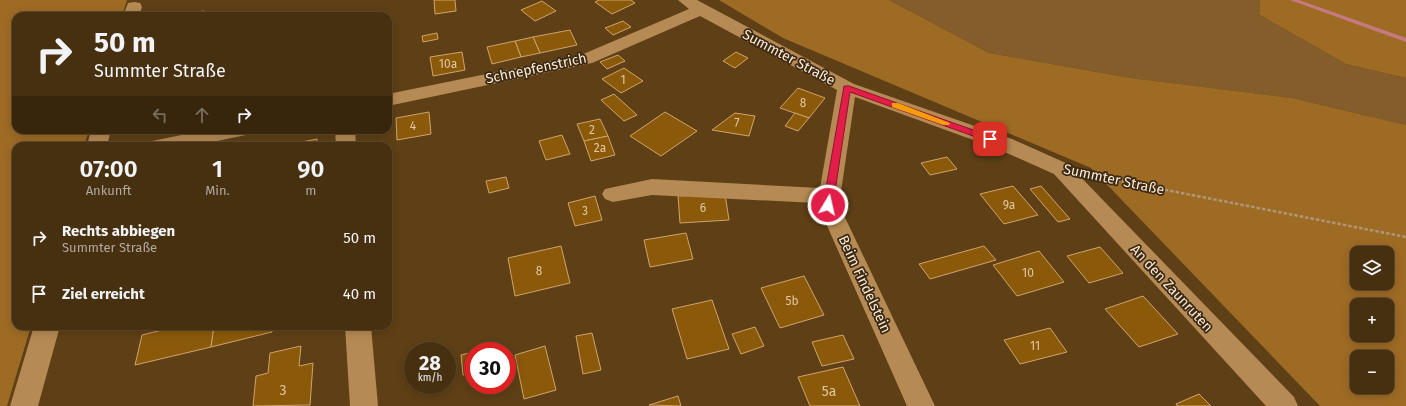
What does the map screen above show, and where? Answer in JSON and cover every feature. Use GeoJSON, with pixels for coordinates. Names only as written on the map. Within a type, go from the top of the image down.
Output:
{"type":"FeatureCollection","features":[{"type":"Feature","properties":{"kind":"street","name":"Summter Straße"},"geometry":{"type":"LineString","coordinates":[[694,5],[847,88],[1004,144],[1061,169]]}},
{"type":"Feature","properties":{"kind":"street","name":"Schnepfenstrich"},"geometry":{"type":"LineString","coordinates":[[392,99],[586,59],[694,5]]}},
{"type":"Feature","properties":{"kind":"street","name":"Beim Findelstein"},"geometry":{"type":"LineString","coordinates":[[847,88],[828,205],[921,406]]}},
{"type":"Feature","properties":{"kind":"street"},"geometry":{"type":"LineString","coordinates":[[179,142],[219,134]]}},
{"type":"Feature","properties":{"kind":"street","name":"An den Zaunruten"},"geometry":{"type":"LineString","coordinates":[[1061,169],[1284,406]]}},
{"type":"Feature","properties":{"kind":"street"},"geometry":{"type":"LineString","coordinates":[[613,194],[652,187],[829,196]]}},
{"type":"Feature","properties":{"kind":"street"},"geometry":{"type":"LineString","coordinates":[[24,406],[46,330]]}},
{"type":"Feature","properties":{"kind":"street"},"geometry":{"type":"LineString","coordinates":[[358,330],[364,406]]}},
{"type":"Feature","properties":{"kind":"path","name":"Summter Straße"},"geometry":{"type":"LineString","coordinates":[[1061,169],[1406,237]]}},
{"type":"Feature","properties":{"kind":"shaded area"},"geometry":{"type":"Polygon","coordinates":[[[0,0],[127,0],[123,12],[12,12],[12,134],[88,134],[85,142],[12,142],[12,330],[30,330],[7,406],[0,406],[0,0]]]}},
{"type":"Feature","properties":{"kind":"shaded area"},"geometry":{"type":"Polygon","coordinates":[[[719,0],[889,0],[989,53],[1131,78],[1292,98],[1406,125],[1406,406],[1320,406],[1091,168],[783,38],[719,0]]]}},
{"type":"Feature","properties":{"kind":"shaded area"},"geometry":{"type":"Polygon","coordinates":[[[889,0],[1260,0],[1260,15],[1346,64],[1406,78],[1406,125],[1292,98],[1131,78],[989,53],[889,0]]]}},
{"type":"Feature","properties":{"kind":"shaded area"},"geometry":{"type":"Polygon","coordinates":[[[1260,0],[1406,0],[1406,78],[1346,64],[1260,15],[1260,0]]]}},
{"type":"Feature","properties":{"kind":"building"},"geometry":{"type":"Polygon","coordinates":[[[434,0],[455,0],[456,11],[435,14],[434,0]]]}},
{"type":"Feature","properties":{"kind":"building"},"geometry":{"type":"Polygon","coordinates":[[[599,0],[631,0],[635,3],[612,14],[595,2],[599,0]]]}},
{"type":"Feature","properties":{"kind":"building"},"geometry":{"type":"Polygon","coordinates":[[[542,1],[556,11],[535,21],[521,10],[542,1]]]}},
{"type":"Feature","properties":{"kind":"building"},"geometry":{"type":"Polygon","coordinates":[[[623,21],[631,27],[613,35],[605,28],[623,21]]]}},
{"type":"Feature","properties":{"kind":"building"},"geometry":{"type":"Polygon","coordinates":[[[570,30],[577,45],[540,53],[533,37],[570,30]]]}},
{"type":"Feature","properties":{"kind":"building"},"geometry":{"type":"Polygon","coordinates":[[[437,33],[438,39],[423,42],[422,36],[437,33]]]}},
{"type":"Feature","properties":{"kind":"building"},"geometry":{"type":"Polygon","coordinates":[[[533,37],[540,53],[521,57],[515,41],[533,37]]]}},
{"type":"Feature","properties":{"kind":"building"},"geometry":{"type":"Polygon","coordinates":[[[515,41],[521,57],[492,64],[487,47],[515,41]]]}},
{"type":"Feature","properties":{"kind":"building"},"geometry":{"type":"Polygon","coordinates":[[[462,52],[465,70],[433,76],[430,57],[462,52]]]}},
{"type":"Feature","properties":{"kind":"building"},"geometry":{"type":"Polygon","coordinates":[[[736,52],[748,58],[735,68],[723,61],[736,52]]]}},
{"type":"Feature","properties":{"kind":"building"},"geometry":{"type":"Polygon","coordinates":[[[618,55],[625,61],[607,69],[600,62],[618,55]]]}},
{"type":"Feature","properties":{"kind":"building"},"geometry":{"type":"Polygon","coordinates":[[[624,68],[643,81],[621,93],[602,79],[624,68]]]}},
{"type":"Feature","properties":{"kind":"building"},"geometry":{"type":"Polygon","coordinates":[[[798,88],[825,98],[809,118],[780,108],[798,88]]]}},
{"type":"Feature","properties":{"kind":"building"},"geometry":{"type":"Polygon","coordinates":[[[614,94],[637,115],[624,121],[601,100],[614,94]]]}},
{"type":"Feature","properties":{"kind":"building"},"geometry":{"type":"Polygon","coordinates":[[[429,112],[431,134],[397,140],[396,118],[429,112]]]}},
{"type":"Feature","properties":{"kind":"building"},"geometry":{"type":"Polygon","coordinates":[[[665,112],[697,131],[661,156],[630,136],[665,112]]]}},
{"type":"Feature","properties":{"kind":"building"},"geometry":{"type":"Polygon","coordinates":[[[735,113],[755,116],[749,136],[712,130],[735,113]]]}},
{"type":"Feature","properties":{"kind":"building"},"geometry":{"type":"Polygon","coordinates":[[[795,113],[809,118],[798,131],[785,126],[795,113]]]}},
{"type":"Feature","properties":{"kind":"building"},"geometry":{"type":"Polygon","coordinates":[[[600,119],[608,136],[584,141],[577,124],[600,119]]]}},
{"type":"Feature","properties":{"kind":"building"},"geometry":{"type":"Polygon","coordinates":[[[562,135],[570,154],[546,160],[539,141],[562,135]]]}},
{"type":"Feature","properties":{"kind":"building"},"geometry":{"type":"Polygon","coordinates":[[[608,136],[615,155],[591,161],[584,141],[608,136]]]}},
{"type":"Feature","properties":{"kind":"building"},"geometry":{"type":"Polygon","coordinates":[[[317,139],[317,142],[302,142],[317,139]]]}},
{"type":"Feature","properties":{"kind":"building"},"geometry":{"type":"Polygon","coordinates":[[[947,157],[957,169],[930,175],[921,163],[947,157]]]}},
{"type":"Feature","properties":{"kind":"building"},"geometry":{"type":"Polygon","coordinates":[[[506,177],[509,188],[489,193],[486,181],[506,177]]]}},
{"type":"Feature","properties":{"kind":"building"},"geometry":{"type":"Polygon","coordinates":[[[1013,186],[1038,215],[1004,224],[980,194],[1013,186]]]}},
{"type":"Feature","properties":{"kind":"building"},"geometry":{"type":"Polygon","coordinates":[[[1041,186],[1070,219],[1058,222],[1030,189],[1041,186]]]}},
{"type":"Feature","properties":{"kind":"building"},"geometry":{"type":"Polygon","coordinates":[[[725,194],[729,220],[680,223],[678,196],[725,194]]]}},
{"type":"Feature","properties":{"kind":"building"},"geometry":{"type":"Polygon","coordinates":[[[595,196],[602,220],[575,226],[568,203],[595,196]]]}},
{"type":"Feature","properties":{"kind":"building"},"geometry":{"type":"Polygon","coordinates":[[[686,233],[693,259],[650,267],[644,240],[686,233]]]}},
{"type":"Feature","properties":{"kind":"building"},"geometry":{"type":"Polygon","coordinates":[[[561,246],[570,283],[515,296],[508,258],[561,246]]]}},
{"type":"Feature","properties":{"kind":"building"},"geometry":{"type":"Polygon","coordinates":[[[984,246],[996,260],[930,279],[919,264],[984,246]]]}},
{"type":"Feature","properties":{"kind":"building"},"geometry":{"type":"Polygon","coordinates":[[[1100,247],[1123,273],[1089,283],[1067,256],[1100,247]]]}},
{"type":"Feature","properties":{"kind":"building"},"geometry":{"type":"Polygon","coordinates":[[[1039,251],[1064,282],[1017,296],[993,265],[1039,251]]]}},
{"type":"Feature","properties":{"kind":"building"},"geometry":{"type":"Polygon","coordinates":[[[804,276],[824,315],[780,328],[761,288],[804,276]]]}},
{"type":"Feature","properties":{"kind":"building"},"geometry":{"type":"Polygon","coordinates":[[[1143,296],[1178,334],[1139,347],[1105,309],[1143,296]]]}},
{"type":"Feature","properties":{"kind":"building"},"geometry":{"type":"Polygon","coordinates":[[[712,300],[729,349],[687,359],[672,309],[712,300]]]}},
{"type":"Feature","properties":{"kind":"building"},"geometry":{"type":"Polygon","coordinates":[[[755,327],[764,346],[741,354],[732,334],[755,327]]]}},
{"type":"Feature","properties":{"kind":"building"},"geometry":{"type":"Polygon","coordinates":[[[1050,328],[1067,352],[1020,364],[1004,340],[1050,328]]]}},
{"type":"Feature","properties":{"kind":"building"},"geometry":{"type":"Polygon","coordinates":[[[162,330],[213,330],[211,347],[135,365],[142,335],[162,330]]]}},
{"type":"Feature","properties":{"kind":"building"},"geometry":{"type":"Polygon","coordinates":[[[213,330],[272,330],[272,332],[211,347],[213,330]]]}},
{"type":"Feature","properties":{"kind":"building"},"geometry":{"type":"Polygon","coordinates":[[[592,333],[601,370],[583,374],[576,336],[592,333]]]}},
{"type":"Feature","properties":{"kind":"building"},"geometry":{"type":"Polygon","coordinates":[[[843,335],[854,359],[822,366],[812,342],[843,335]]]}},
{"type":"Feature","properties":{"kind":"building"},"geometry":{"type":"Polygon","coordinates":[[[301,346],[299,366],[313,363],[310,405],[253,406],[256,376],[268,373],[270,353],[301,346]]]}},
{"type":"Feature","properties":{"kind":"building"},"geometry":{"type":"Polygon","coordinates":[[[545,346],[556,390],[524,399],[516,355],[545,346]]]}},
{"type":"Feature","properties":{"kind":"building"},"geometry":{"type":"Polygon","coordinates":[[[464,354],[463,375],[461,355],[464,354]]]}},
{"type":"Feature","properties":{"kind":"building"},"geometry":{"type":"Polygon","coordinates":[[[843,367],[860,406],[810,406],[798,377],[843,367]]]}},
{"type":"Feature","properties":{"kind":"building"},"geometry":{"type":"Polygon","coordinates":[[[1199,394],[1211,406],[1177,406],[1176,404],[1199,394]]]}},
{"type":"Feature","properties":{"kind":"building"},"geometry":{"type":"Polygon","coordinates":[[[678,396],[681,406],[649,405],[678,396]]]}},
{"type":"Feature","properties":{"kind":"waterway"},"geometry":{"type":"LineString","coordinates":[[1293,0],[1406,40]]}},
{"type":"Feature","properties":{"kind":"slow traffic"},"geometry":{"type":"LineString","coordinates":[[895,105],[946,123]]}},
{"type":"Feature","properties":{"kind":"route"},"geometry":{"type":"LineString","coordinates":[[828,205],[847,88],[990,139]]}}]}
